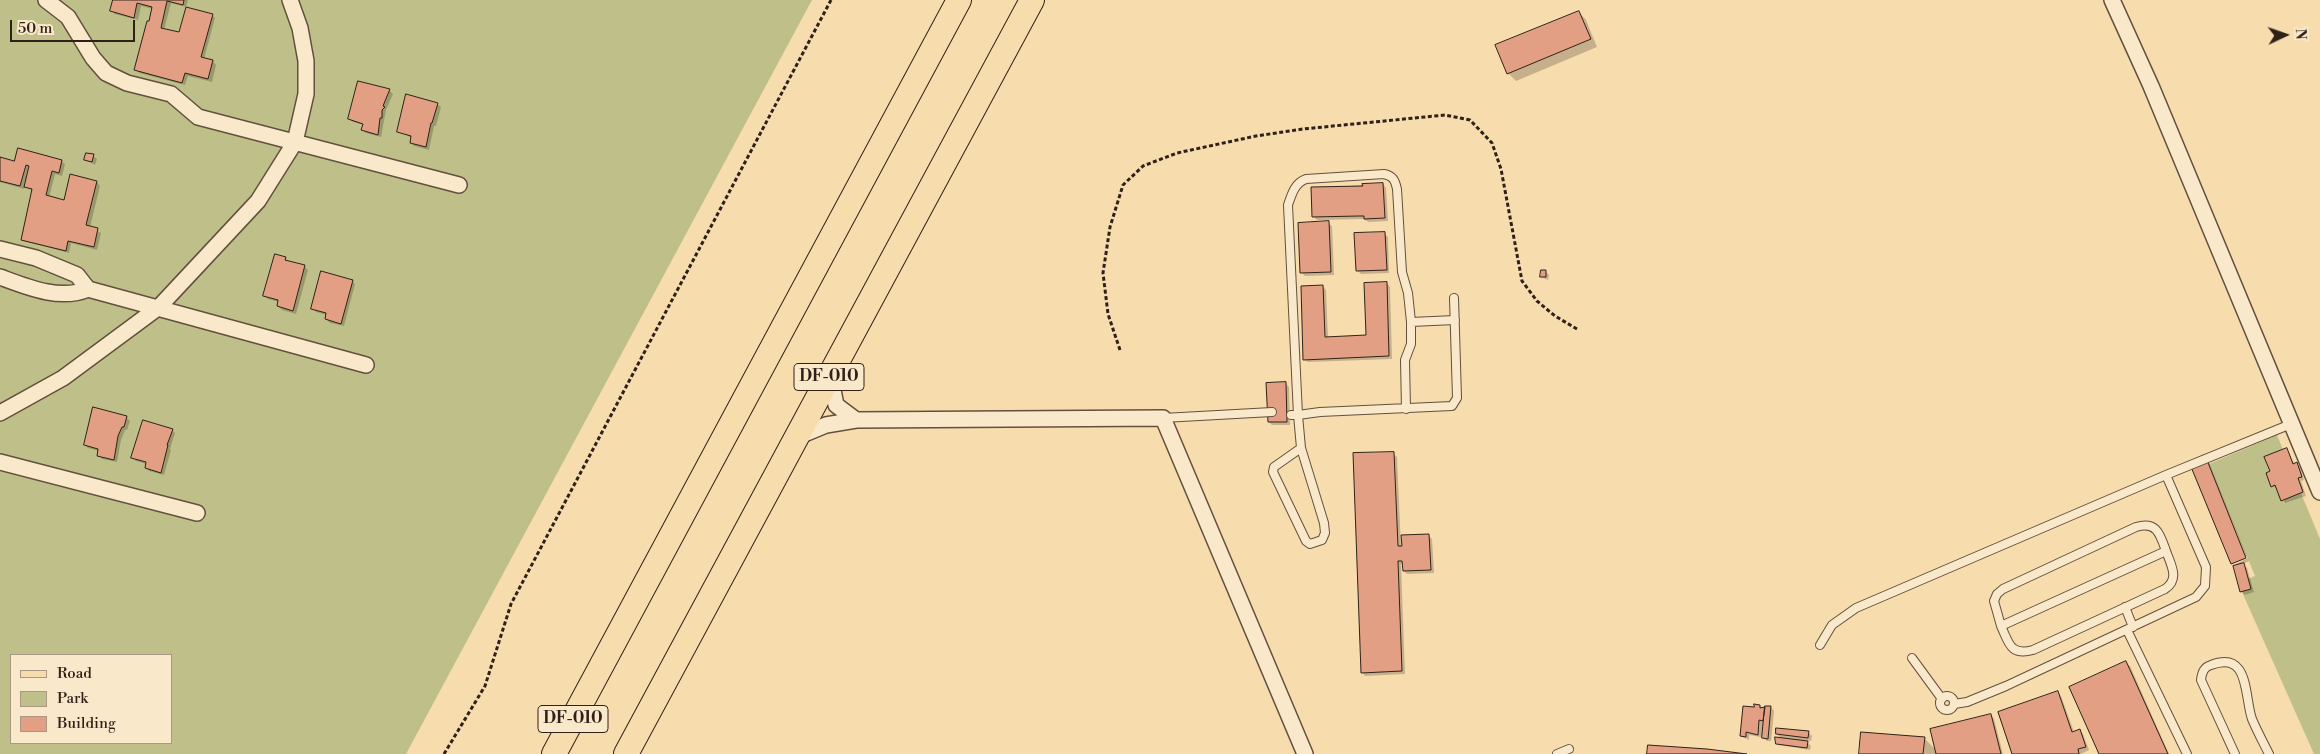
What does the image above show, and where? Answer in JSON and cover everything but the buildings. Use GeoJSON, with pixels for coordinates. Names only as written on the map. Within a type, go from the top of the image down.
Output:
{"type":"FeatureCollection","features":[{"type":"Feature","properties":{"kind":"main road","name":"DF-010"},"geometry":{"type":"LineString","coordinates":[[554,754],[959,0]]}},
{"type":"Feature","properties":{"kind":"main road","name":"DF-010"},"geometry":{"type":"LineString","coordinates":[[626,754],[1032,0]]}},
{"type":"Feature","properties":{"kind":"street"},"geometry":{"type":"LineString","coordinates":[[46,0],[68,18],[93,58],[106,73],[127,83],[171,94],[198,117],[459,185]]}},
{"type":"Feature","properties":{"kind":"street"},"geometry":{"type":"LineString","coordinates":[[0,413],[63,378],[159,307],[258,202],[295,142],[306,94],[306,61],[300,28],[290,0]]}},
{"type":"Feature","properties":{"kind":"street"},"geometry":{"type":"LineString","coordinates":[[2112,0],[2151,86],[2320,492]]}},
{"type":"Feature","properties":{"kind":"street"},"geometry":{"type":"LineString","coordinates":[[0,249],[36,258],[77,275],[88,289]]}},
{"type":"Feature","properties":{"kind":"street"},"geometry":{"type":"LineString","coordinates":[[0,277],[52,293],[74,294],[88,289],[366,365]]}},
{"type":"Feature","properties":{"kind":"street"},"geometry":{"type":"LineString","coordinates":[[830,375],[836,405],[856,420]]}},
{"type":"Feature","properties":{"kind":"street"},"geometry":{"type":"LineString","coordinates":[[797,437],[826,425],[856,420],[1163,418],[1305,754]]}},
{"type":"Feature","properties":{"kind":"street"},"geometry":{"type":"LineString","coordinates":[[0,462],[198,513]]}},
{"type":"Feature","properties":{"kind":"lane"},"geometry":{"type":"LineString","coordinates":[[1301,448],[1274,467],[1273,472],[1306,541],[1310,544],[1322,540],[1325,533],[1324,523],[1301,448],[1295,415],[1288,205],[1300,181],[1384,174],[1391,176],[1395,180],[1402,272],[1408,293],[1411,322],[1410,344],[1405,360],[1406,409]]}},
{"type":"Feature","properties":{"kind":"lane"},"geometry":{"type":"LineString","coordinates":[[1295,415],[1320,412],[1442,407],[1455,403],[1458,398],[1454,298]]}},
{"type":"Feature","properties":{"kind":"lane"},"geometry":{"type":"LineString","coordinates":[[1411,322],[1454,320]]}},
{"type":"Feature","properties":{"kind":"lane"},"geometry":{"type":"LineString","coordinates":[[1163,418],[1272,412]]}},
{"type":"Feature","properties":{"kind":"lane"},"geometry":{"type":"LineString","coordinates":[[1820,645],[1832,625],[1856,608],[2166,475],[2291,424]]}},
{"type":"Feature","properties":{"kind":"lane"},"geometry":{"type":"LineString","coordinates":[[1912,658],[1942,699],[1941,706],[1946,710],[1953,708],[1954,704],[1967,702],[2006,686],[2196,597],[2205,586],[2206,566],[2166,475]]}},
{"type":"Feature","properties":{"kind":"lane"},"geometry":{"type":"LineString","coordinates":[[2145,525],[2152,527],[2162,538],[2173,571],[2171,585],[2125,607],[2024,653],[2016,652],[2011,646],[1994,601],[1997,594],[2003,589],[2136,527],[2145,525]]}},
{"type":"Feature","properties":{"kind":"lane"},"geometry":{"type":"LineString","coordinates":[[2002,626],[2166,551]]}},
{"type":"Feature","properties":{"kind":"lane"},"geometry":{"type":"LineString","coordinates":[[2125,607],[2130,628],[2187,754]]}},
{"type":"Feature","properties":{"kind":"lane"},"geometry":{"type":"LineString","coordinates":[[2235,754],[2201,680],[2202,672],[2208,666],[2219,662],[2229,662],[2238,668],[2245,681],[2252,718],[2269,754]]}},
{"type":"Feature","properties":{"kind":"lane"},"geometry":{"type":"LineString","coordinates":[[1557,754],[1568,749]]}},
{"type":"Feature","properties":{"kind":"path"},"geometry":{"type":"LineString","coordinates":[[444,754],[485,686],[511,604],[831,0]]}},
{"type":"Feature","properties":{"kind":"path"},"geometry":{"type":"LineString","coordinates":[[1120,350],[1108,314],[1103,273],[1110,227],[1123,186],[1143,166],[1177,153],[1256,136],[1303,129],[1445,115],[1470,120],[1492,143],[1501,169],[1522,281],[1537,301],[1555,316],[1577,329]]}},
{"type":"Feature","properties":{"kind":"green space"},"geometry":{"type":"Polygon","coordinates":[[[0,0],[812,0],[406,754],[0,754],[0,0]]]}},
{"type":"Feature","properties":{"kind":"green space"},"geometry":{"type":"Polygon","coordinates":[[[2277,435],[2320,539],[2320,754],[2314,754],[2238,583],[2255,576],[2209,464],[2277,435]]]}}]}
